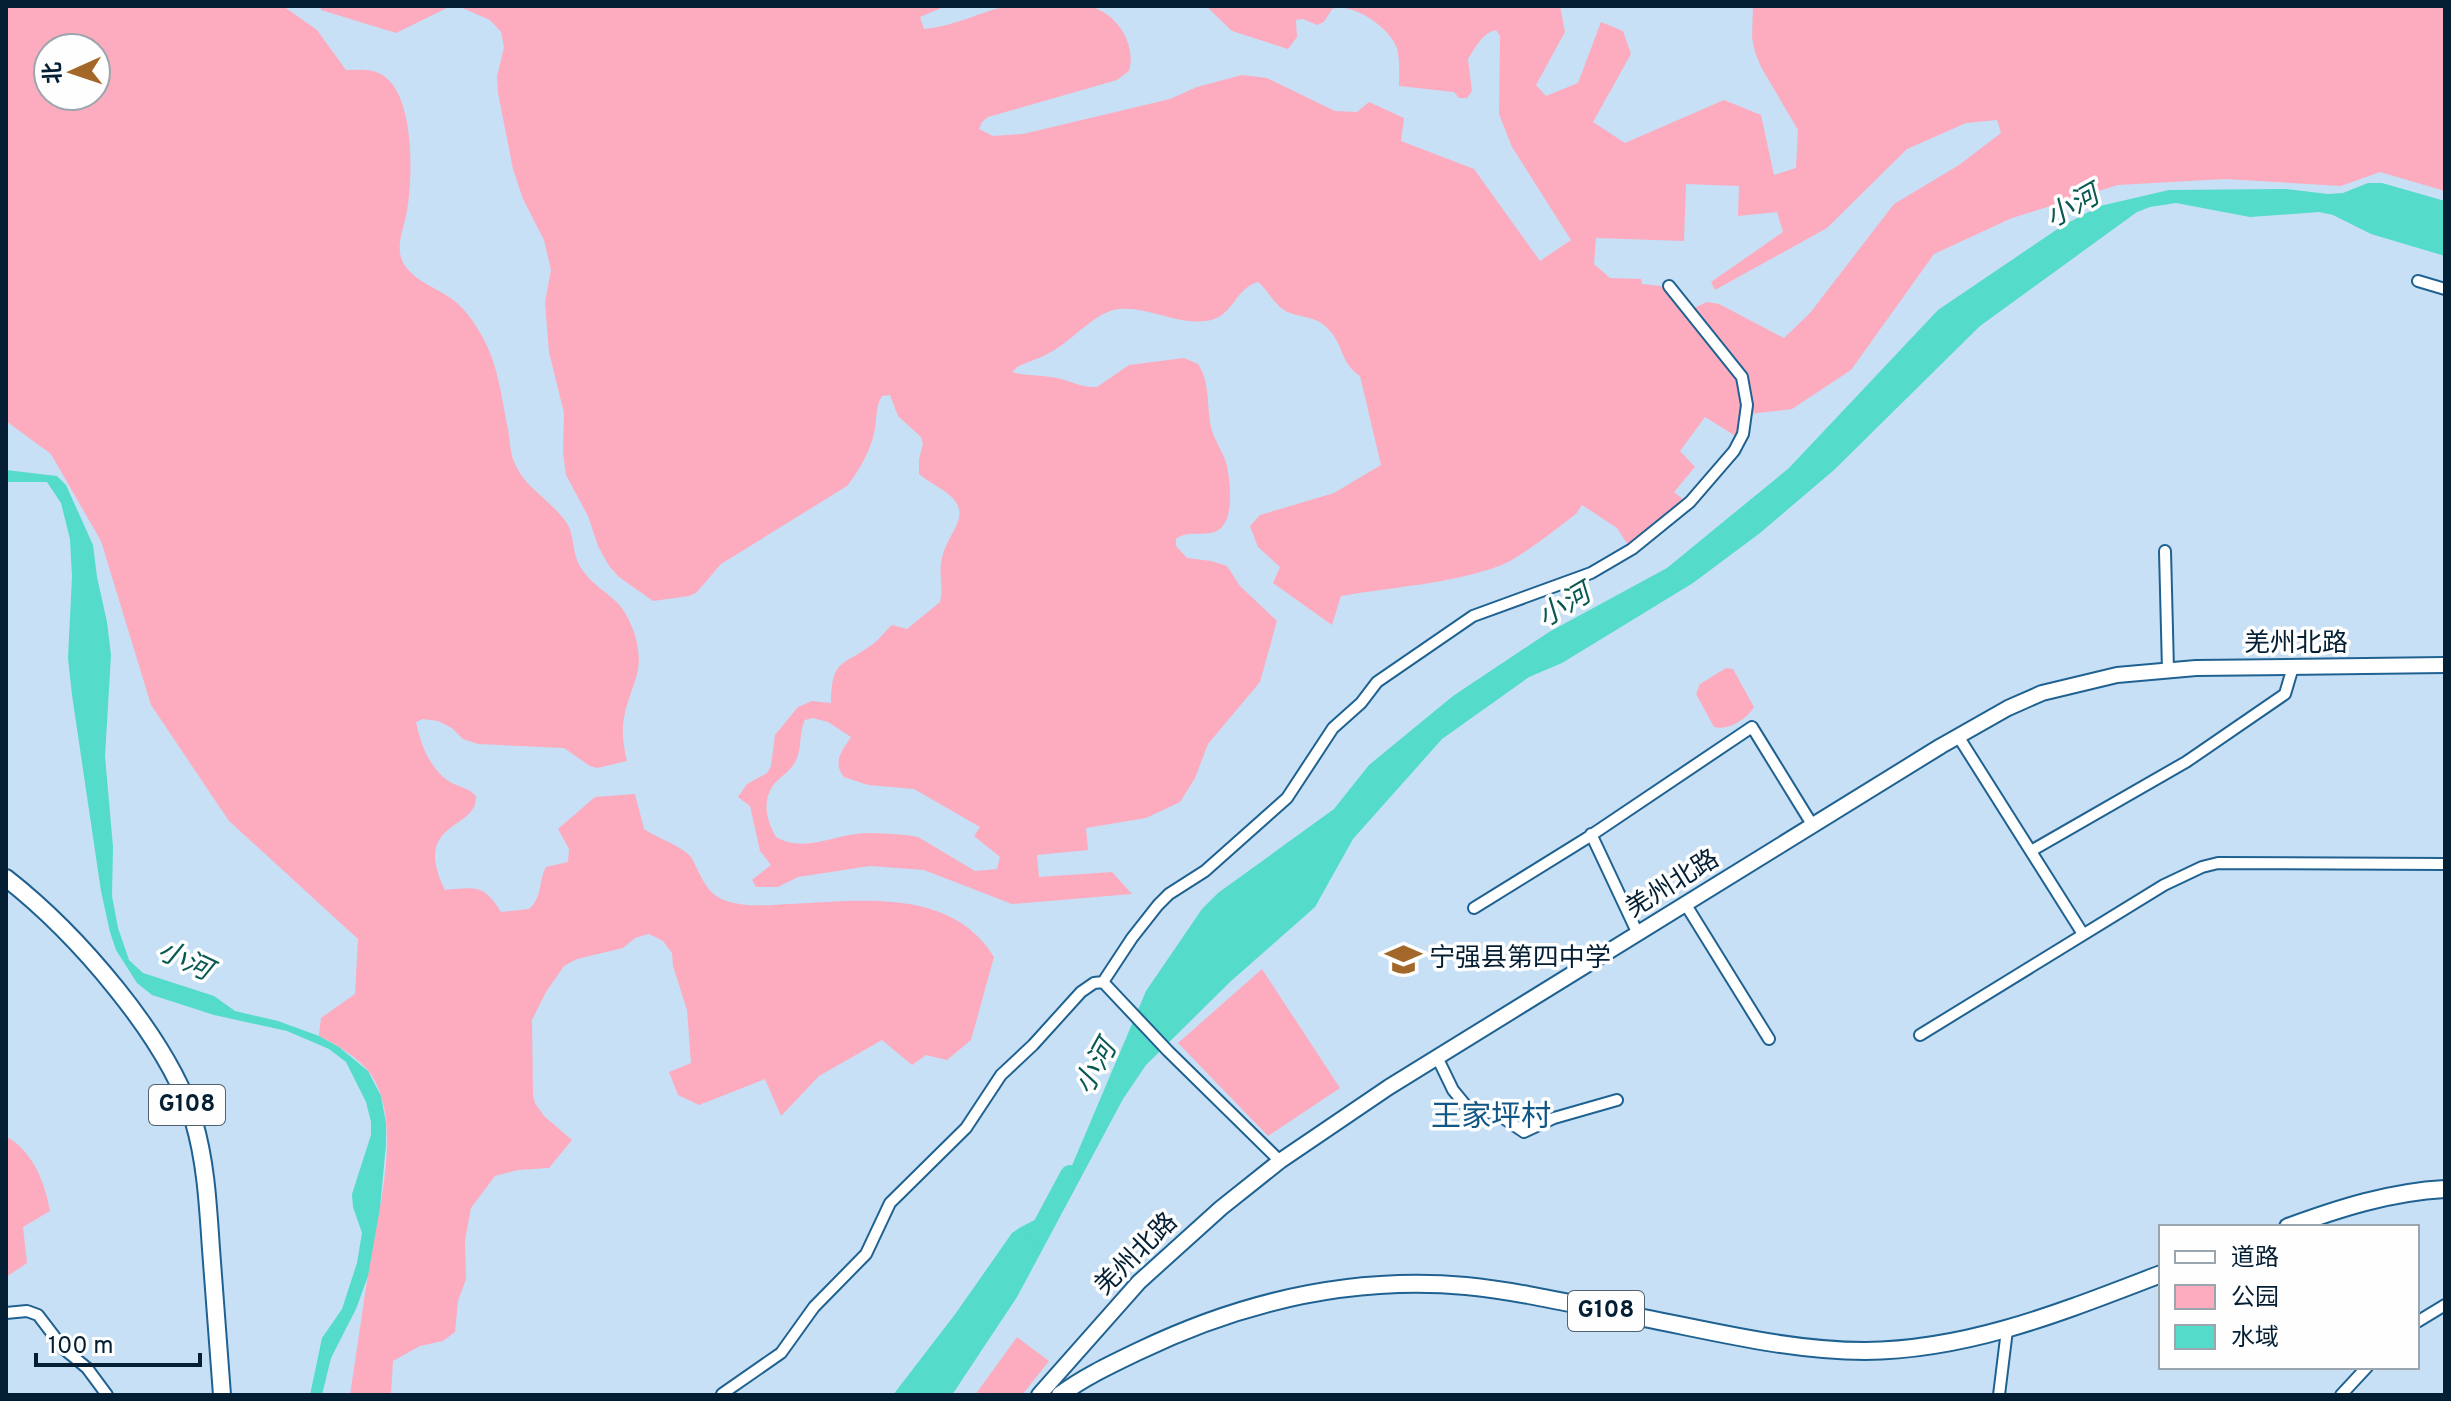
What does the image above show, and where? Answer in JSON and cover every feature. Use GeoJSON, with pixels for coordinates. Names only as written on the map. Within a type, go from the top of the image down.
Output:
{"type":"FeatureCollection","features":[{"type":"Feature","properties":{"kind":"highway","name":"G108"},"geometry":{"type":"LineString","coordinates":[[6,878],[58,924],[126,1004],[160,1052],[189,1108],[201,1151],[207,1195],[222,1395]]}},
{"type":"Feature","properties":{"kind":"highway"},"geometry":{"type":"LineString","coordinates":[[2294,1225],[2357,1203],[2445,1189]]}},
{"type":"Feature","properties":{"kind":"highway","name":"G108"},"geometry":{"type":"LineString","coordinates":[[1060,1395],[1110,1365],[1202,1323],[1302,1295],[1364,1286],[1467,1286],[1761,1340],[1844,1350],[1937,1345],[2007,1330],[2061,1313],[2159,1275]]}},
{"type":"Feature","properties":{"kind":"main road","name":"羌州北路"},"geometry":{"type":"LineString","coordinates":[[1039,1395],[1139,1282],[1221,1208],[1280,1161],[1437,1057],[2008,708],[2055,689],[2117,675],[2168,670],[2445,665]]}},
{"type":"Feature","properties":{"kind":"main road","name":"羌州北路"},"geometry":{"type":"LineString","coordinates":[[2392,667],[2445,673]]}},
{"type":"Feature","properties":{"kind":"street"},"geometry":{"type":"LineString","coordinates":[[2418,281],[2445,289]]}},
{"type":"Feature","properties":{"kind":"street"},"geometry":{"type":"LineString","coordinates":[[1107,986],[1132,938],[1158,905],[1169,894],[1205,871],[1287,798],[1333,728],[1361,703],[1377,682],[1473,616],[1591,573],[1632,549],[1690,502],[1734,451],[1743,434],[1747,405],[1742,377],[1669,286]]}},
{"type":"Feature","properties":{"kind":"street"},"geometry":{"type":"LineString","coordinates":[[2165,551],[2168,670]]}},
{"type":"Feature","properties":{"kind":"street"},"geometry":{"type":"LineString","coordinates":[[2031,851],[2186,762],[2285,694],[2293,667]]}},
{"type":"Feature","properties":{"kind":"street"},"geometry":{"type":"LineString","coordinates":[[1474,908],[1752,727],[1813,826]]}},
{"type":"Feature","properties":{"kind":"street"},"geometry":{"type":"LineString","coordinates":[[1958,736],[2083,934]]}},
{"type":"Feature","properties":{"kind":"street"},"geometry":{"type":"LineString","coordinates":[[1591,834],[1638,934]]}},
{"type":"Feature","properties":{"kind":"street"},"geometry":{"type":"LineString","coordinates":[[1920,1035],[2164,885],[2193,871],[2218,863],[2445,864]]}},
{"type":"Feature","properties":{"kind":"street"},"geometry":{"type":"LineString","coordinates":[[1686,905],[1769,1039]]}},
{"type":"Feature","properties":{"kind":"street"},"geometry":{"type":"LineString","coordinates":[[722,1394],[781,1353],[814,1307],[866,1254],[890,1203],[966,1128],[1001,1075],[1081,992],[1094,983],[1107,986],[1280,1161]]}},
{"type":"Feature","properties":{"kind":"street"},"geometry":{"type":"LineString","coordinates":[[1437,1057],[1453,1090],[1467,1107],[1479,1112],[1496,1113],[1524,1132],[1554,1118],[1617,1100]]}},
{"type":"Feature","properties":{"kind":"street"},"geometry":{"type":"LineString","coordinates":[[2419,1321],[2445,1305]]}},
{"type":"Feature","properties":{"kind":"street"},"geometry":{"type":"LineString","coordinates":[[6,1313],[27,1311],[38,1315],[64,1349],[87,1368],[107,1395]]}},
{"type":"Feature","properties":{"kind":"street"},"geometry":{"type":"LineString","coordinates":[[1999,1395],[2007,1330]]}},
{"type":"Feature","properties":{"kind":"street"},"geometry":{"type":"LineString","coordinates":[[2341,1395],[2365,1369]]}},
{"type":"Feature","properties":{"kind":"green space"},"geometry":{"type":"Polygon","coordinates":[[[6,6],[283,6],[317,30],[346,70],[376,72],[389,80],[399,94],[409,134],[410,156],[409,196],[400,245],[401,258],[414,275],[456,302],[476,327],[495,366],[511,451],[519,472],[567,524],[581,568],[623,609],[637,645],[639,666],[623,725],[627,761],[597,768],[564,748],[478,744],[463,739],[452,728],[438,721],[423,719],[416,722],[423,746],[435,768],[447,780],[476,796],[474,807],[440,839],[435,851],[436,867],[445,890],[478,889],[489,896],[501,912],[529,909],[536,899],[546,867],[568,862],[569,849],[558,829],[595,797],[635,794],[644,829],[687,853],[708,887],[724,900],[757,905],[846,901],[902,903],[954,919],[976,935],[994,957],[971,1040],[947,1060],[926,1055],[912,1065],[882,1040],[819,1076],[781,1116],[765,1079],[699,1105],[678,1095],[669,1072],[691,1063],[687,1010],[672,953],[663,941],[649,934],[635,938],[623,948],[577,959],[564,966],[532,1020],[533,1095],[544,1116],[572,1140],[549,1168],[518,1170],[495,1176],[471,1208],[465,1240],[466,1279],[458,1301],[455,1332],[443,1341],[420,1346],[393,1361],[391,1395],[350,1395],[385,1173],[386,1121],[381,1097],[367,1069],[348,1053],[319,1036],[321,1018],[355,994],[358,939],[229,821],[151,705],[101,541],[51,454],[6,421],[6,6]]]}},
{"type":"Feature","properties":{"kind":"green space"},"geometry":{"type":"Polygon","coordinates":[[[320,6],[451,6],[396,33],[321,10],[320,6]]]}},
{"type":"Feature","properties":{"kind":"green space"},"geometry":{"type":"Polygon","coordinates":[[[458,6],[946,6],[920,17],[924,29],[1008,6],[1088,6],[1107,15],[1122,30],[1130,50],[1129,71],[1117,80],[988,117],[979,129],[993,136],[1023,134],[1170,99],[1197,87],[1242,75],[1267,78],[1335,111],[1357,112],[1369,102],[1404,118],[1401,141],[1474,169],[1540,261],[1571,240],[1512,147],[1499,114],[1500,36],[1496,30],[1483,37],[1468,59],[1472,91],[1467,98],[1459,98],[1454,92],[1399,86],[1399,57],[1393,40],[1370,18],[1350,9],[1332,9],[1324,22],[1317,25],[1303,19],[1296,20],[1297,37],[1288,49],[1232,31],[1206,6],[1560,6],[1565,32],[1536,85],[1546,96],[1578,83],[1601,22],[1623,31],[1631,54],[1593,122],[1625,143],[1724,100],[1761,115],[1774,175],[1796,168],[1798,130],[1755,52],[1753,6],[2445,6],[2445,191],[2380,172],[2341,186],[2225,179],[2118,185],[2012,218],[1934,254],[1851,370],[1792,409],[1750,414],[1746,377],[1694,308],[1707,302],[1719,304],[1784,338],[1810,313],[1894,204],[1959,165],[2001,133],[1997,120],[1966,123],[1907,149],[1827,228],[1715,290],[1711,282],[1783,232],[1777,212],[1738,216],[1739,186],[1686,184],[1684,241],[1596,238],[1594,264],[1610,278],[1641,279],[1642,284],[1661,286],[1706,339],[1738,382],[1742,393],[1743,415],[1737,437],[1705,417],[1680,451],[1695,467],[1674,492],[1684,500],[1628,545],[1617,528],[1582,505],[1576,514],[1538,543],[1499,566],[1441,581],[1341,596],[1332,625],[1273,583],[1280,567],[1258,547],[1250,526],[1260,515],[1334,493],[1381,465],[1360,376],[1348,364],[1336,339],[1315,320],[1284,310],[1258,282],[1244,290],[1225,313],[1211,320],[1188,321],[1142,310],[1110,311],[1056,349],[1012,372],[1097,387],[1129,365],[1184,358],[1198,364],[1207,388],[1212,431],[1227,466],[1230,506],[1226,521],[1217,531],[1181,536],[1176,539],[1176,546],[1187,558],[1227,566],[1240,586],[1277,621],[1260,682],[1208,744],[1195,778],[1180,802],[1146,818],[1086,828],[1088,850],[1037,855],[1039,877],[1112,872],[1132,894],[1012,904],[924,870],[870,866],[798,877],[778,887],[756,887],[752,880],[771,865],[760,851],[750,806],[738,797],[747,784],[767,773],[771,766],[775,735],[798,707],[812,701],[831,703],[834,678],[841,665],[873,644],[892,625],[907,629],[940,602],[941,563],[957,524],[958,507],[948,494],[919,474],[921,437],[898,416],[890,395],[882,396],[869,448],[847,486],[721,564],[696,593],[653,601],[619,577],[598,546],[588,516],[566,475],[564,413],[549,352],[545,302],[551,270],[544,240],[523,199],[513,169],[498,93],[497,77],[504,47],[501,32],[490,20],[458,6]],[[813,718],[805,720],[797,758],[769,793],[767,812],[776,837],[798,844],[868,833],[912,836],[975,871],[997,869],[1000,857],[974,836],[980,827],[914,789],[868,785],[844,777],[839,761],[851,737],[828,722],[813,718]]]}},
{"type":"Feature","properties":{"kind":"green space"},"geometry":{"type":"Polygon","coordinates":[[[1726,668],[1733,669],[1754,707],[1737,723],[1719,728],[1714,727],[1696,694],[1700,684],[1726,668]]]}},
{"type":"Feature","properties":{"kind":"green space"},"geometry":{"type":"Polygon","coordinates":[[[1262,969],[1340,1088],[1268,1136],[1178,1043],[1262,969]]]}},
{"type":"Feature","properties":{"kind":"green space"},"geometry":{"type":"Polygon","coordinates":[[[9,1138],[32,1161],[45,1190],[50,1211],[23,1227],[27,1263],[6,1277],[6,1140],[9,1138]]]}},
{"type":"Feature","properties":{"kind":"green space"},"geometry":{"type":"Polygon","coordinates":[[[1017,1337],[1049,1361],[1022,1395],[975,1395],[1017,1337]]]}},
{"type":"Feature","properties":{"kind":"water"},"geometry":{"type":"Polygon","coordinates":[[[2368,183],[2382,183],[2445,201],[2445,256],[2371,234],[2333,215],[2319,212],[2250,217],[2176,203],[2137,212],[1980,326],[1834,470],[1760,533],[1693,583],[1562,663],[1529,677],[1442,739],[1353,839],[1315,907],[1230,982],[1146,1065],[1123,1099],[1017,1297],[952,1395],[893,1395],[1012,1233],[1054,1208],[1146,991],[1202,909],[1218,893],[1334,809],[1369,765],[1453,696],[1549,632],[1667,568],[1789,468],[1938,310],[2062,226],[2100,206],[2169,190],[2286,189],[2328,194],[2343,193],[2368,183]]]}},
{"type":"Feature","properties":{"kind":"water"},"geometry":{"type":"Polygon","coordinates":[[[6,470],[57,476],[66,485],[93,545],[111,655],[105,756],[113,847],[112,896],[118,928],[129,960],[143,973],[214,996],[235,1011],[278,1021],[319,1036],[339,1047],[368,1071],[381,1096],[386,1144],[380,1208],[368,1276],[356,1309],[331,1358],[322,1395],[310,1395],[322,1338],[342,1309],[357,1263],[362,1233],[352,1194],[371,1135],[366,1102],[346,1062],[329,1049],[287,1031],[214,1015],[152,995],[137,983],[116,950],[101,891],[72,695],[68,658],[72,577],[70,539],[61,503],[47,482],[6,482],[6,470]]]}},
{"type":"Feature","properties":{"kind":"waterway","name":"小河"},"geometry":{"type":"LineString","coordinates":[[1038,1235],[1070,1175]]}},
{"type":"Feature","properties":{"kind":"place","name":"宁强县第四中学"},"geometry":{"type":"Point","coordinates":[1403,959]}},
{"type":"Feature","properties":{"kind":"district","name":"王家坪村"},"geometry":{"type":"Point","coordinates":[1491,1118]}}]}
